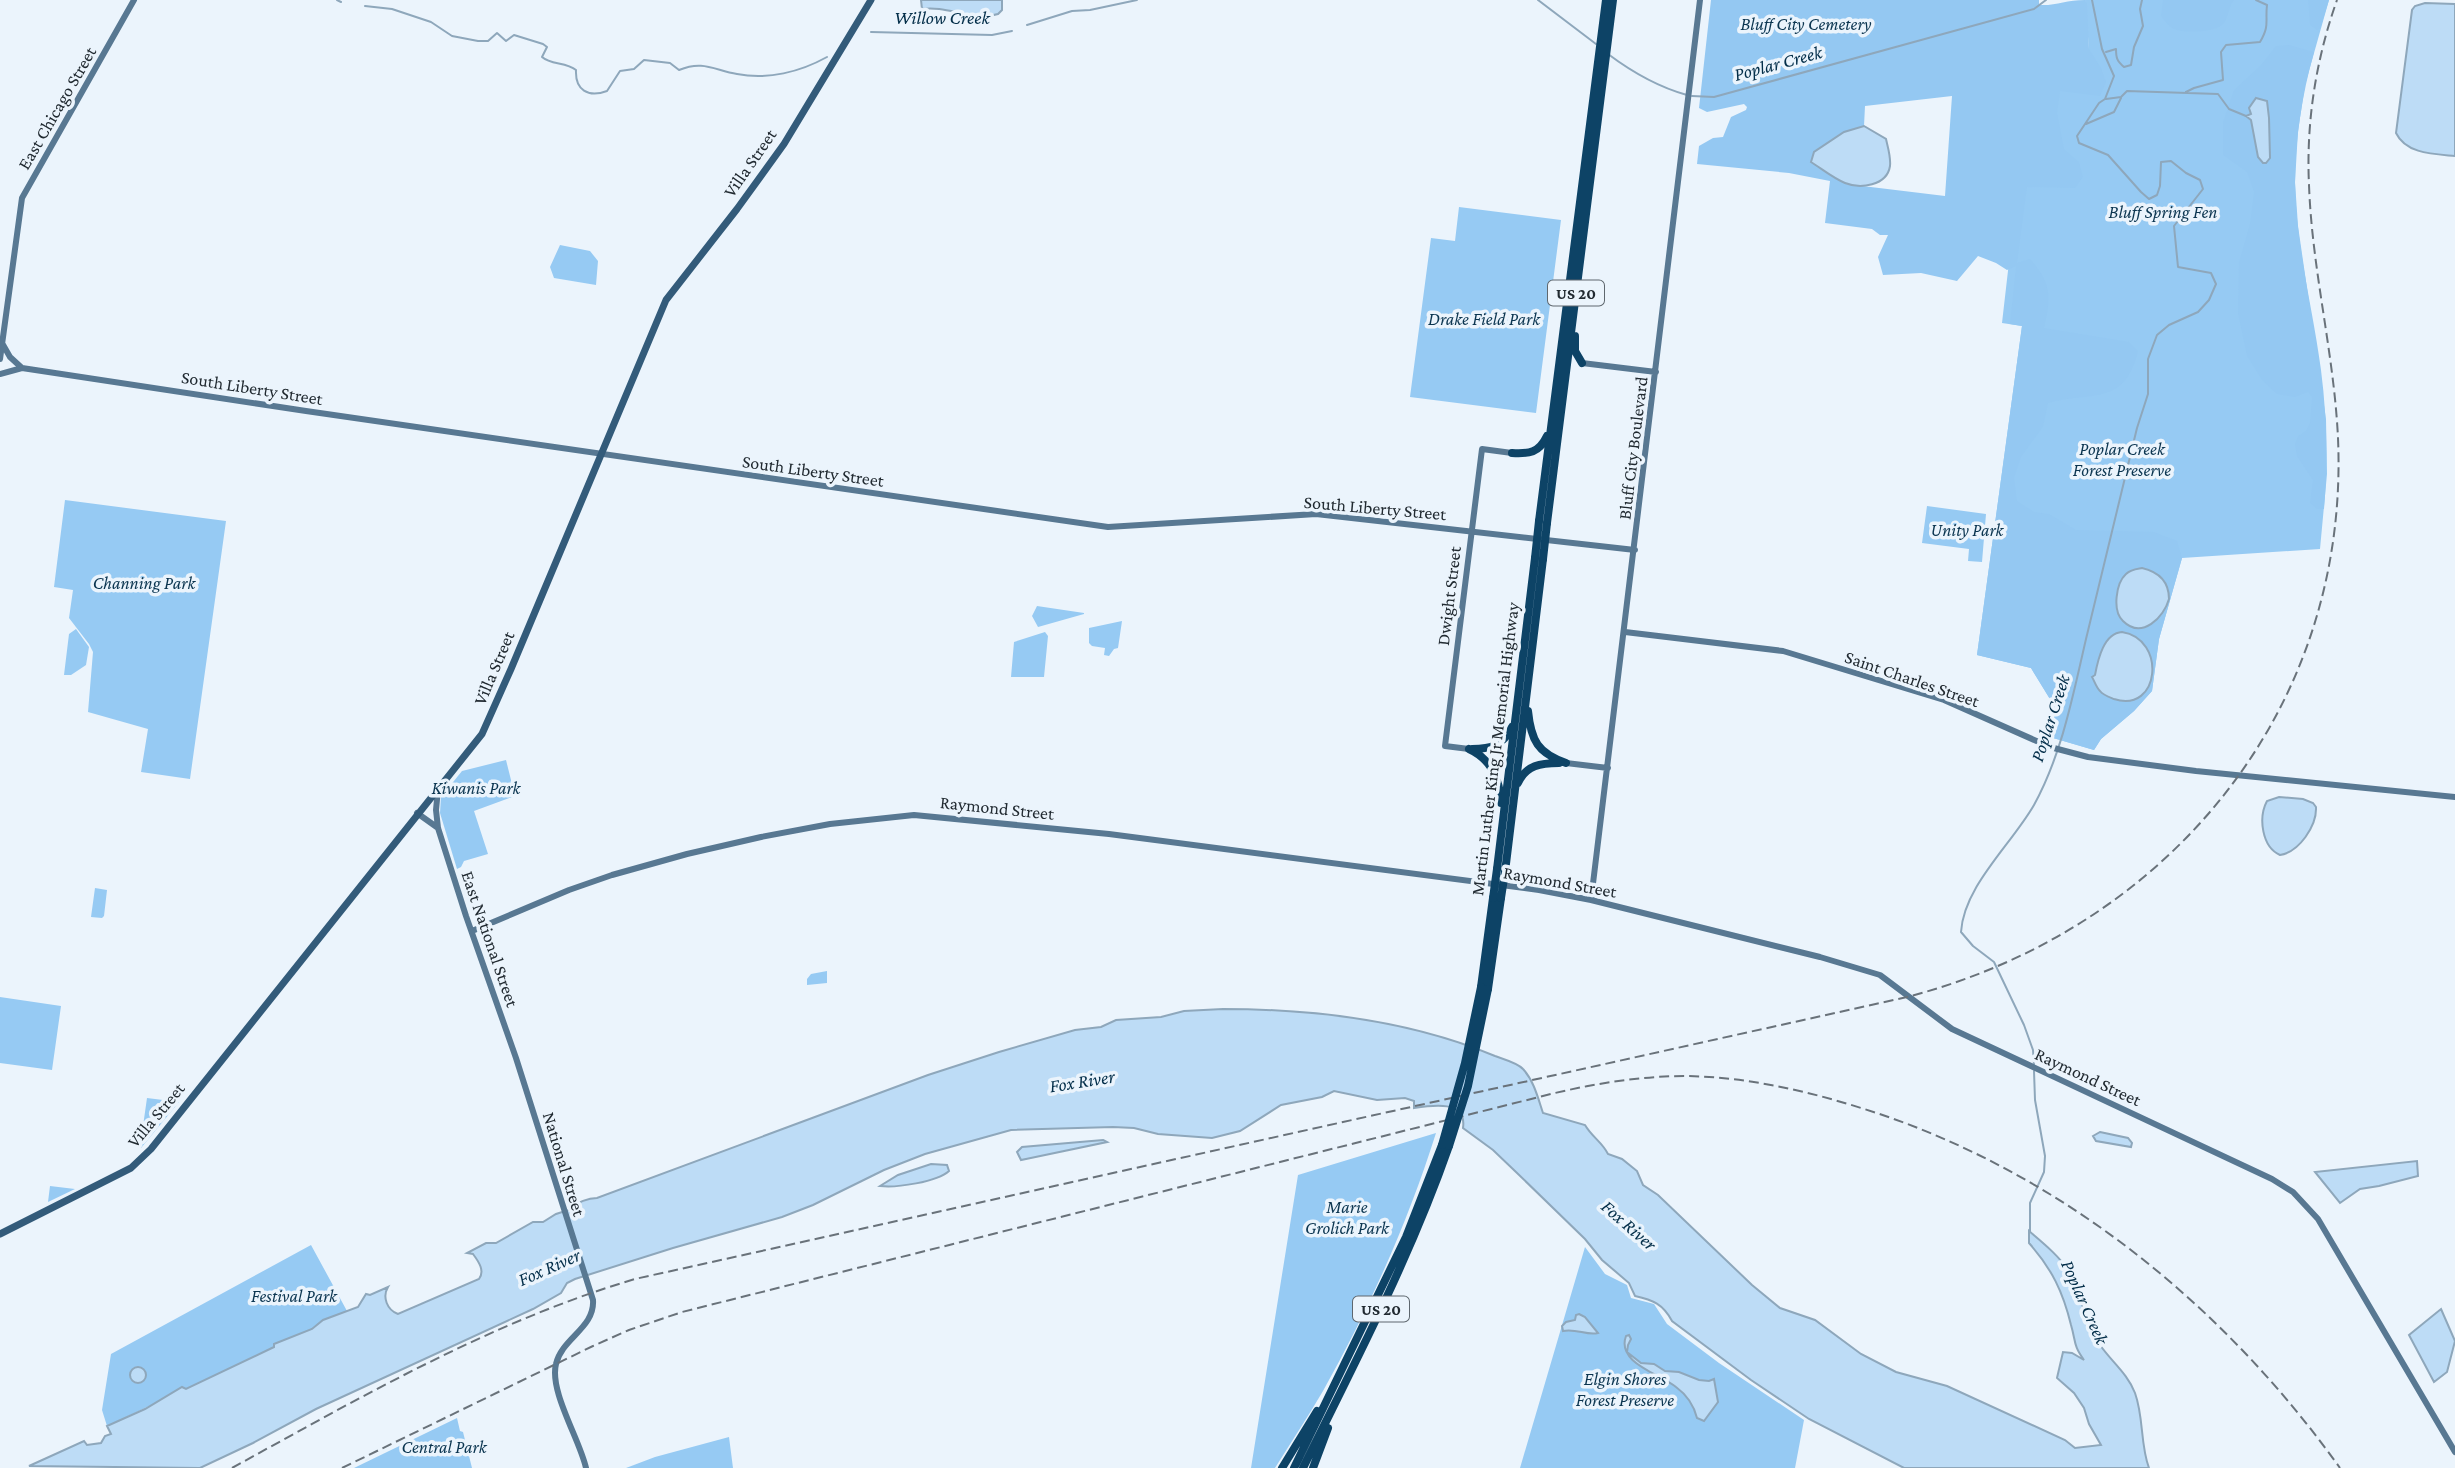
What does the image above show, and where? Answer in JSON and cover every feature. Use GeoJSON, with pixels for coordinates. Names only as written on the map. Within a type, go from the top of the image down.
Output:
{"type":"FeatureCollection","features":[{"type":"Feature","properties":{"kind":"highway","name":"Martin Luther King Jr Memorial Highway"},"geometry":{"type":"LineString","coordinates":[[1543,522],[1577,282],[1602,63],[1606,0]]}},
{"type":"Feature","properties":{"kind":"highway","name":"Martin Luther King Jr Memorial Highway"},"geometry":{"type":"LineString","coordinates":[[1501,871],[1502,822],[1539,558],[1551,427],[1602,63],[1608,44],[1614,0]]}},
{"type":"Feature","properties":{"kind":"highway"},"geometry":{"type":"LineString","coordinates":[[1577,282],[1579,302],[1574,345],[1582,363]]}},
{"type":"Feature","properties":{"kind":"highway"},"geometry":{"type":"LineString","coordinates":[[1512,453],[1537,451],[1544,444],[1551,427]]}},
{"type":"Feature","properties":{"kind":"highway","name":"Martin Luther King Jr Memorial Highway"},"geometry":{"type":"LineString","coordinates":[[1303,1468],[1423,1219],[1445,1146],[1484,988],[1514,793],[1527,688],[1528,642]]}},
{"type":"Feature","properties":{"kind":"highway"},"geometry":{"type":"LineString","coordinates":[[1527,688],[1529,724],[1534,738],[1550,757],[1566,763]]}},
{"type":"Feature","properties":{"kind":"highway"},"geometry":{"type":"LineString","coordinates":[[1469,749],[1498,746],[1511,730],[1516,717]]}},
{"type":"Feature","properties":{"kind":"highway"},"geometry":{"type":"LineString","coordinates":[[1469,749],[1479,754],[1495,774],[1501,796],[1502,822]]}},
{"type":"Feature","properties":{"kind":"highway"},"geometry":{"type":"LineString","coordinates":[[1514,793],[1528,769],[1545,763],[1566,763]]}},
{"type":"Feature","properties":{"kind":"highway","name":"Martin Luther King Jr Memorial Highway"},"geometry":{"type":"LineString","coordinates":[[1294,1468],[1406,1237],[1445,1146]]}},
{"type":"Feature","properties":{"kind":"highway"},"geometry":{"type":"LineString","coordinates":[[1313,1468],[1356,1360]]}},
{"type":"Feature","properties":{"kind":"highway"},"geometry":{"type":"LineString","coordinates":[[1282,1468],[1344,1366]]}},
{"type":"Feature","properties":{"kind":"main road","name":"East Chicago Street"},"geometry":{"type":"LineString","coordinates":[[0,359],[22,198],[134,0]]}},
{"type":"Feature","properties":{"kind":"main road","name":"Villa Street"},"geometry":{"type":"LineString","coordinates":[[0,1234],[131,1168],[151,1149],[488,724],[666,300],[777,153],[872,0]]}},
{"type":"Feature","properties":{"kind":"main road","name":"Bluff City Boulevard"},"geometry":{"type":"LineString","coordinates":[[1591,900],[1700,0]]}},
{"type":"Feature","properties":{"kind":"main road"},"geometry":{"type":"LineString","coordinates":[[1,343],[10,357],[22,368]]}},
{"type":"Feature","properties":{"kind":"main road"},"geometry":{"type":"LineString","coordinates":[[1582,363],[1656,372]]}},
{"type":"Feature","properties":{"kind":"main road"},"geometry":{"type":"LineString","coordinates":[[0,374],[22,368]]}},
{"type":"Feature","properties":{"kind":"main road","name":"South Liberty Street"},"geometry":{"type":"LineString","coordinates":[[22,368],[1108,527],[1309,514],[1634,550]]}},
{"type":"Feature","properties":{"kind":"main road","name":"Dwight Street"},"geometry":{"type":"LineString","coordinates":[[1469,749],[1445,746],[1482,449],[1512,453]]}},
{"type":"Feature","properties":{"kind":"main road","name":"Saint Charles Street"},"geometry":{"type":"LineString","coordinates":[[1625,632],[1783,651],[1944,700],[2069,753],[2150,766],[2455,797]]}},
{"type":"Feature","properties":{"kind":"main road"},"geometry":{"type":"LineString","coordinates":[[1566,763],[1608,768]]}},
{"type":"Feature","properties":{"kind":"main road","name":"East National Street"},"geometry":{"type":"LineString","coordinates":[[439,786],[436,810],[438,828],[516,1058]]}},
{"type":"Feature","properties":{"kind":"main road"},"geometry":{"type":"LineString","coordinates":[[417,813],[438,828]]}},
{"type":"Feature","properties":{"kind":"main road","name":"Raymond Street"},"geometry":{"type":"LineString","coordinates":[[472,931],[569,890],[690,853],[830,824],[920,815],[1102,833],[1539,890],[1591,900],[1820,957],[1880,975],[1952,1029],[2272,1179],[2304,1201],[2325,1230],[2455,1452]]}},
{"type":"Feature","properties":{"kind":"main road","name":"National Street"},"geometry":{"type":"LineString","coordinates":[[516,1058],[594,1308],[589,1320],[561,1352],[555,1373],[557,1388],[586,1468]]}},
{"type":"Feature","properties":{"kind":"green space","name":"Bluff City Cemetery"},"geometry":{"type":"Polygon","coordinates":[[[1711,0],[2039,0],[2039,5],[2045,5],[2085,0],[2089,49],[2106,82],[2100,96],[2060,91],[2057,112],[2064,149],[2079,162],[2083,177],[2075,188],[2027,187],[2017,263],[2030,259],[2046,283],[2048,308],[2044,328],[2129,342],[2138,351],[2132,369],[2115,389],[2092,396],[2048,403],[2043,427],[2021,457],[2014,478],[2017,501],[2034,512],[2049,514],[2076,530],[2154,532],[2177,541],[2182,558],[2159,639],[2152,691],[2134,711],[2101,739],[2094,750],[2043,735],[2053,704],[2031,668],[1977,655],[2022,326],[2010,324],[2016,266],[2007,270],[1978,256],[1957,281],[1921,273],[1883,275],[1878,257],[1888,235],[1880,235],[1872,229],[1825,223],[1830,181],[1789,173],[1697,164],[1699,146],[1713,138],[1723,137],[1731,117],[1747,107],[1744,104],[1707,112],[1699,108],[1711,0]],[[1952,96],[1865,106],[1864,126],[1844,132],[1846,184],[1945,196],[1952,96]],[[2149,569],[2119,615],[2122,621],[2165,581],[2149,569]],[[2130,633],[2112,635],[2092,676],[2102,692],[2114,700],[2133,700],[2147,688],[2151,679],[2151,658],[2130,633]]]}},
{"type":"Feature","properties":{"kind":"green space"},"geometry":{"type":"Polygon","coordinates":[[[2085,0],[2329,0],[2305,85],[2298,131],[2295,182],[2298,226],[2326,419],[2327,474],[2320,549],[2182,558],[2159,639],[2152,691],[2134,711],[2101,739],[2094,750],[2043,735],[2053,704],[2031,668],[1977,655],[2022,326],[2002,323],[2029,88],[2089,49],[2085,0]]]}},
{"type":"Feature","properties":{"kind":"green space"},"geometry":{"type":"Polygon","coordinates":[[[2163,0],[2234,0],[2222,25],[2194,32],[2177,30],[2168,24],[2161,16],[2163,0]]]}},
{"type":"Feature","properties":{"kind":"green space"},"geometry":{"type":"Polygon","coordinates":[[[2308,0],[2329,0],[2320,29],[2310,25],[2308,0]]]}},
{"type":"Feature","properties":{"kind":"green space"},"geometry":{"type":"Polygon","coordinates":[[[2289,45],[2314,52],[2300,118],[2295,184],[2302,254],[2323,388],[2326,423],[2324,509],[2317,509],[2310,503],[2313,480],[2297,456],[2295,444],[2298,436],[2306,431],[2310,423],[2312,397],[2308,392],[2295,397],[2277,394],[2262,380],[2247,356],[2238,313],[2239,262],[2250,224],[2254,192],[2247,172],[2223,155],[2223,122],[2234,90],[2261,65],[2276,46],[2289,45]],[[2266,101],[2249,108],[2258,157],[2270,158],[2266,101]]]}},
{"type":"Feature","properties":{"kind":"green space","name":"Drake Field Park"},"geometry":{"type":"Polygon","coordinates":[[[1459,207],[1561,220],[1536,413],[1410,397],[1431,238],[1455,241],[1459,207]]]}},
{"type":"Feature","properties":{"kind":"green space"},"geometry":{"type":"Polygon","coordinates":[[[560,245],[590,251],[598,261],[596,285],[554,278],[550,267],[560,245]]]}},
{"type":"Feature","properties":{"kind":"green space","name":"Channing Park"},"geometry":{"type":"Polygon","coordinates":[[[65,500],[226,521],[190,779],[141,772],[148,729],[88,712],[93,652],[69,618],[73,590],[54,587],[65,500]]]}},
{"type":"Feature","properties":{"kind":"green space","name":"Unity Park"},"geometry":{"type":"Polygon","coordinates":[[[1927,506],[1986,514],[1982,562],[1968,561],[1969,549],[1922,543],[1927,506]]]}},
{"type":"Feature","properties":{"kind":"green space"},"geometry":{"type":"Polygon","coordinates":[[[1037,606],[1084,614],[1038,627],[1032,616],[1037,606]]]}},
{"type":"Feature","properties":{"kind":"green space"},"geometry":{"type":"Polygon","coordinates":[[[1122,621],[1118,648],[1109,656],[1104,655],[1105,648],[1089,643],[1089,628],[1122,621]]]}},
{"type":"Feature","properties":{"kind":"green space"},"geometry":{"type":"Polygon","coordinates":[[[76,629],[89,647],[86,665],[71,675],[64,675],[69,634],[76,629]]]}},
{"type":"Feature","properties":{"kind":"green space"},"geometry":{"type":"Polygon","coordinates":[[[1045,632],[1048,636],[1044,677],[1011,677],[1014,642],[1045,632]]]}},
{"type":"Feature","properties":{"kind":"green space","name":"Kiwanis Park"},"geometry":{"type":"Polygon","coordinates":[[[506,760],[515,796],[474,811],[488,854],[464,861],[457,869],[440,813],[441,797],[462,771],[506,760]]]}},
{"type":"Feature","properties":{"kind":"green space"},"geometry":{"type":"Polygon","coordinates":[[[95,888],[107,890],[102,918],[91,917],[95,888]]]}},
{"type":"Feature","properties":{"kind":"green space"},"geometry":{"type":"Polygon","coordinates":[[[827,971],[827,983],[807,985],[811,974],[827,971]]]}},
{"type":"Feature","properties":{"kind":"green space"},"geometry":{"type":"Polygon","coordinates":[[[0,997],[61,1006],[52,1070],[0,1063],[0,997]]]}},
{"type":"Feature","properties":{"kind":"green space"},"geometry":{"type":"Polygon","coordinates":[[[147,1098],[179,1102],[141,1148],[140,1147],[147,1098]]]}},
{"type":"Feature","properties":{"kind":"green space","name":"Marie Grolich Park"},"geometry":{"type":"Polygon","coordinates":[[[1436,1133],[1386,1265],[1323,1391],[1275,1468],[1251,1468],[1298,1175],[1436,1133]]]}},
{"type":"Feature","properties":{"kind":"green space"},"geometry":{"type":"Polygon","coordinates":[[[50,1186],[75,1189],[48,1202],[50,1186]]]}},
{"type":"Feature","properties":{"kind":"green space","name":"Festival Park"},"geometry":{"type":"Polygon","coordinates":[[[311,1245],[347,1311],[323,1320],[314,1328],[107,1426],[102,1410],[111,1354],[311,1245]]]}},
{"type":"Feature","properties":{"kind":"green space","name":"Elgin Shores Forest Preserve"},"geometry":{"type":"Polygon","coordinates":[[[1585,1247],[1605,1274],[1627,1285],[1631,1298],[1654,1304],[1667,1324],[1804,1420],[1795,1468],[1520,1468],[1585,1247]]]}},
{"type":"Feature","properties":{"kind":"green space","name":"Central Park"},"geometry":{"type":"Polygon","coordinates":[[[457,1418],[472,1468],[354,1468],[457,1418]]]}},
{"type":"Feature","properties":{"kind":"green space"},"geometry":{"type":"Polygon","coordinates":[[[729,1437],[733,1468],[626,1468],[655,1457],[729,1437]]]}},
{"type":"Feature","properties":{"kind":"water"},"geometry":{"type":"Polygon","coordinates":[[[921,0],[1002,0],[1002,10],[989,16],[970,15],[941,9],[922,9],[921,0]]]}},
{"type":"Feature","properties":{"kind":"water"},"geometry":{"type":"Polygon","coordinates":[[[2425,3],[2455,4],[2455,156],[2414,149],[2406,145],[2396,133],[2412,10],[2425,3]]]}},
{"type":"Feature","properties":{"kind":"water"},"geometry":{"type":"Polygon","coordinates":[[[2256,98],[2267,101],[2270,158],[2266,163],[2258,157],[2251,120],[2246,116],[2251,114],[2249,108],[2256,98]]]}},
{"type":"Feature","properties":{"kind":"water"},"geometry":{"type":"Polygon","coordinates":[[[1864,126],[1886,139],[1890,166],[1884,178],[1865,186],[1851,185],[1836,179],[1811,162],[1814,152],[1844,132],[1864,126]]]}},
{"type":"Feature","properties":{"kind":"water"},"geometry":{"type":"Polygon","coordinates":[[[2142,568],[2162,578],[2169,599],[2157,619],[2138,628],[2123,621],[2116,604],[2123,578],[2132,570],[2142,568]]]}},
{"type":"Feature","properties":{"kind":"water"},"geometry":{"type":"Polygon","coordinates":[[[2122,632],[2136,638],[2146,648],[2151,660],[2149,686],[2141,696],[2129,701],[2104,695],[2092,677],[2106,642],[2116,633],[2122,632]]]}},
{"type":"Feature","properties":{"kind":"water"},"geometry":{"type":"Polygon","coordinates":[[[2279,797],[2303,799],[2316,807],[2316,814],[2306,837],[2294,849],[2280,855],[2269,846],[2262,823],[2267,801],[2279,797]]]}},
{"type":"Feature","properties":{"kind":"water","name":"Fox River"},"geometry":{"type":"Polygon","coordinates":[[[1223,1009],[1327,1014],[1395,1025],[1429,1033],[1514,1063],[1523,1069],[1530,1079],[1543,1113],[1585,1125],[1608,1154],[1622,1159],[1637,1171],[1643,1185],[1658,1195],[1752,1285],[1780,1308],[1815,1320],[1861,1354],[1896,1372],[1947,1386],[2065,1440],[2075,1448],[2101,1445],[2089,1424],[2084,1408],[2074,1393],[2057,1378],[2063,1352],[2072,1353],[2084,1360],[2076,1347],[2060,1291],[2044,1262],[2029,1243],[2029,1231],[2055,1254],[2068,1270],[2095,1336],[2132,1386],[2138,1402],[2149,1468],[1904,1468],[1809,1419],[1672,1321],[1657,1304],[1635,1296],[1629,1283],[1602,1260],[1585,1239],[1493,1150],[1463,1128],[1463,1119],[1454,1109],[1447,1106],[1414,1108],[1414,1101],[1405,1098],[1377,1100],[1334,1091],[1322,1097],[1281,1105],[1240,1131],[1212,1138],[1113,1127],[1011,1130],[925,1154],[782,1217],[575,1279],[567,1283],[561,1293],[533,1309],[316,1409],[200,1468],[29,1466],[84,1441],[87,1445],[101,1443],[105,1436],[111,1434],[107,1426],[145,1409],[182,1387],[186,1389],[274,1347],[274,1344],[312,1329],[323,1320],[358,1307],[366,1294],[370,1295],[388,1287],[385,1295],[387,1303],[391,1310],[398,1314],[479,1279],[479,1263],[473,1254],[467,1253],[486,1243],[496,1243],[533,1222],[543,1222],[572,1209],[583,1201],[928,1075],[999,1052],[1075,1030],[1101,1027],[1116,1020],[1223,1009]]]}},
{"type":"Feature","properties":{"kind":"water"},"geometry":{"type":"Polygon","coordinates":[[[2100,1132],[2128,1138],[2132,1143],[2131,1147],[2096,1141],[2093,1136],[2100,1132]]]}},
{"type":"Feature","properties":{"kind":"water"},"geometry":{"type":"Polygon","coordinates":[[[1103,1140],[1107,1142],[1021,1160],[1017,1152],[1022,1147],[1103,1140]]]}},
{"type":"Feature","properties":{"kind":"water"},"geometry":{"type":"Polygon","coordinates":[[[2417,1161],[2418,1176],[2360,1189],[2340,1203],[2315,1172],[2417,1161]]]}},
{"type":"Feature","properties":{"kind":"water"},"geometry":{"type":"Polygon","coordinates":[[[931,1164],[947,1165],[949,1171],[916,1183],[880,1186],[898,1175],[931,1164]]]}},
{"type":"Feature","properties":{"kind":"water"},"geometry":{"type":"Polygon","coordinates":[[[2441,1309],[2455,1341],[2447,1372],[2434,1382],[2409,1335],[2441,1309]]]}},
{"type":"Feature","properties":{"kind":"water"},"geometry":{"type":"Polygon","coordinates":[[[1579,1314],[1585,1317],[1598,1333],[1563,1331],[1562,1326],[1575,1320],[1579,1314]]]}},
{"type":"Feature","properties":{"kind":"water"},"geometry":{"type":"Polygon","coordinates":[[[1629,1335],[1631,1339],[1627,1352],[1641,1363],[1654,1364],[1665,1371],[1679,1372],[1699,1380],[1714,1379],[1718,1402],[1704,1421],[1697,1418],[1690,1401],[1680,1390],[1633,1361],[1627,1354],[1625,1345],[1626,1336],[1629,1335]]]}},
{"type":"Feature","properties":{"kind":"water"},"geometry":{"type":"Polygon","coordinates":[[[135,1367],[141,1367],[146,1375],[144,1381],[135,1383],[130,1378],[130,1372],[135,1367]]]}},
{"type":"Feature","properties":{"kind":"waterway","name":"Willow Creek"},"geometry":{"type":"LineString","coordinates":[[337,0],[341,2]]}},
{"type":"Feature","properties":{"kind":"waterway","name":"Willow Creek"},"geometry":{"type":"LineString","coordinates":[[1027,25],[1072,11],[1137,0]]}},
{"type":"Feature","properties":{"kind":"waterway","name":"Poplar Creek"},"geometry":{"type":"LineString","coordinates":[[1538,0],[1596,44]]}},
{"type":"Feature","properties":{"kind":"waterway","name":"Poplar Creek"},"geometry":{"type":"LineString","coordinates":[[1692,96],[1714,97],[2034,9],[2046,0]]}},
{"type":"Feature","properties":{"kind":"waterway","name":"Poplar Creek"},"geometry":{"type":"LineString","coordinates":[[2034,1065],[2033,1050],[2024,1025],[1994,962],[1973,946],[1961,932],[1964,915],[1979,882],[2034,805],[2059,745],[2137,428],[2148,394],[2148,359],[2157,335],[2169,325],[2198,312],[2209,300],[2216,284],[2211,273],[2178,267],[2174,226],[2203,189],[2200,180],[2171,161],[2161,162],[2160,186],[2157,195],[2149,199],[2108,155],[2079,143],[2077,136],[2099,103],[2105,99],[2114,76],[2102,49],[2092,0]]}},
{"type":"Feature","properties":{"kind":"waterway"},"geometry":{"type":"LineString","coordinates":[[2106,52],[2116,49],[2120,63],[2124,67],[2131,65],[2134,47],[2143,26],[2140,9],[2142,0]]}},
{"type":"Feature","properties":{"kind":"waterway"},"geometry":{"type":"LineString","coordinates":[[2186,92],[2223,80],[2221,52],[2226,45],[2260,42],[2266,27],[2267,5],[2256,0]]}},
{"type":"Feature","properties":{"kind":"waterway","name":"Willow Creek"},"geometry":{"type":"LineString","coordinates":[[365,6],[392,9],[431,22],[452,36],[488,41],[497,33],[506,41],[514,35],[543,44],[547,47],[542,57],[576,70],[580,87],[589,93],[607,91],[620,71],[634,69],[644,60],[670,63],[679,70],[702,66],[760,76],[795,71],[827,57]]}},
{"type":"Feature","properties":{"kind":"waterway","name":"Willow Creek"},"geometry":{"type":"LineString","coordinates":[[871,32],[992,35],[1012,31]]}},
{"type":"Feature","properties":{"kind":"waterway","name":"Poplar Creek"},"geometry":{"type":"LineString","coordinates":[[1608,54],[1646,78],[1687,95]]}},
{"type":"Feature","properties":{"kind":"waterway"},"geometry":{"type":"LineString","coordinates":[[2106,99],[2121,97],[2127,91],[2218,94],[2229,109],[2246,116]]}},
{"type":"Feature","properties":{"kind":"waterway","name":"Poplar Creek"},"geometry":{"type":"LineString","coordinates":[[2086,124],[2114,112],[2121,98]]}},
{"type":"Feature","properties":{"kind":"waterway","name":"Poplar Creek"},"geometry":{"type":"LineString","coordinates":[[2030,1232],[2030,1203],[2044,1172],[2045,1156],[2035,1100],[2034,1071]]}},
{"type":"Feature","properties":{"kind":"railway"},"geometry":{"type":"LineString","coordinates":[[232,1468],[379,1388],[479,1339],[530,1316],[635,1279],[1907,997],[2000,965],[2085,920],[2160,863],[2224,795],[2275,717],[2312,631],[2334,538],[2338,438],[2311,217],[2308,161],[2318,68],[2337,0]]}},
{"type":"Feature","properties":{"kind":"railway"},"geometry":{"type":"LineString","coordinates":[[342,1468],[593,1346],[682,1312],[1555,1093],[1620,1081],[1686,1076],[1768,1084],[1848,1104],[1922,1130],[1993,1162],[2060,1201],[2124,1245],[2184,1294],[2240,1348],[2292,1406],[2340,1468]]}},
{"type":"Feature","properties":{"kind":"park label","name":"Bluff Spring Fen"},"geometry":{"type":"Point","coordinates":[2163,212]}},
{"type":"Feature","properties":{"kind":"park label","name":"Poplar Creek Forest Preserve"},"geometry":{"type":"Point","coordinates":[2122,459]}}]}
